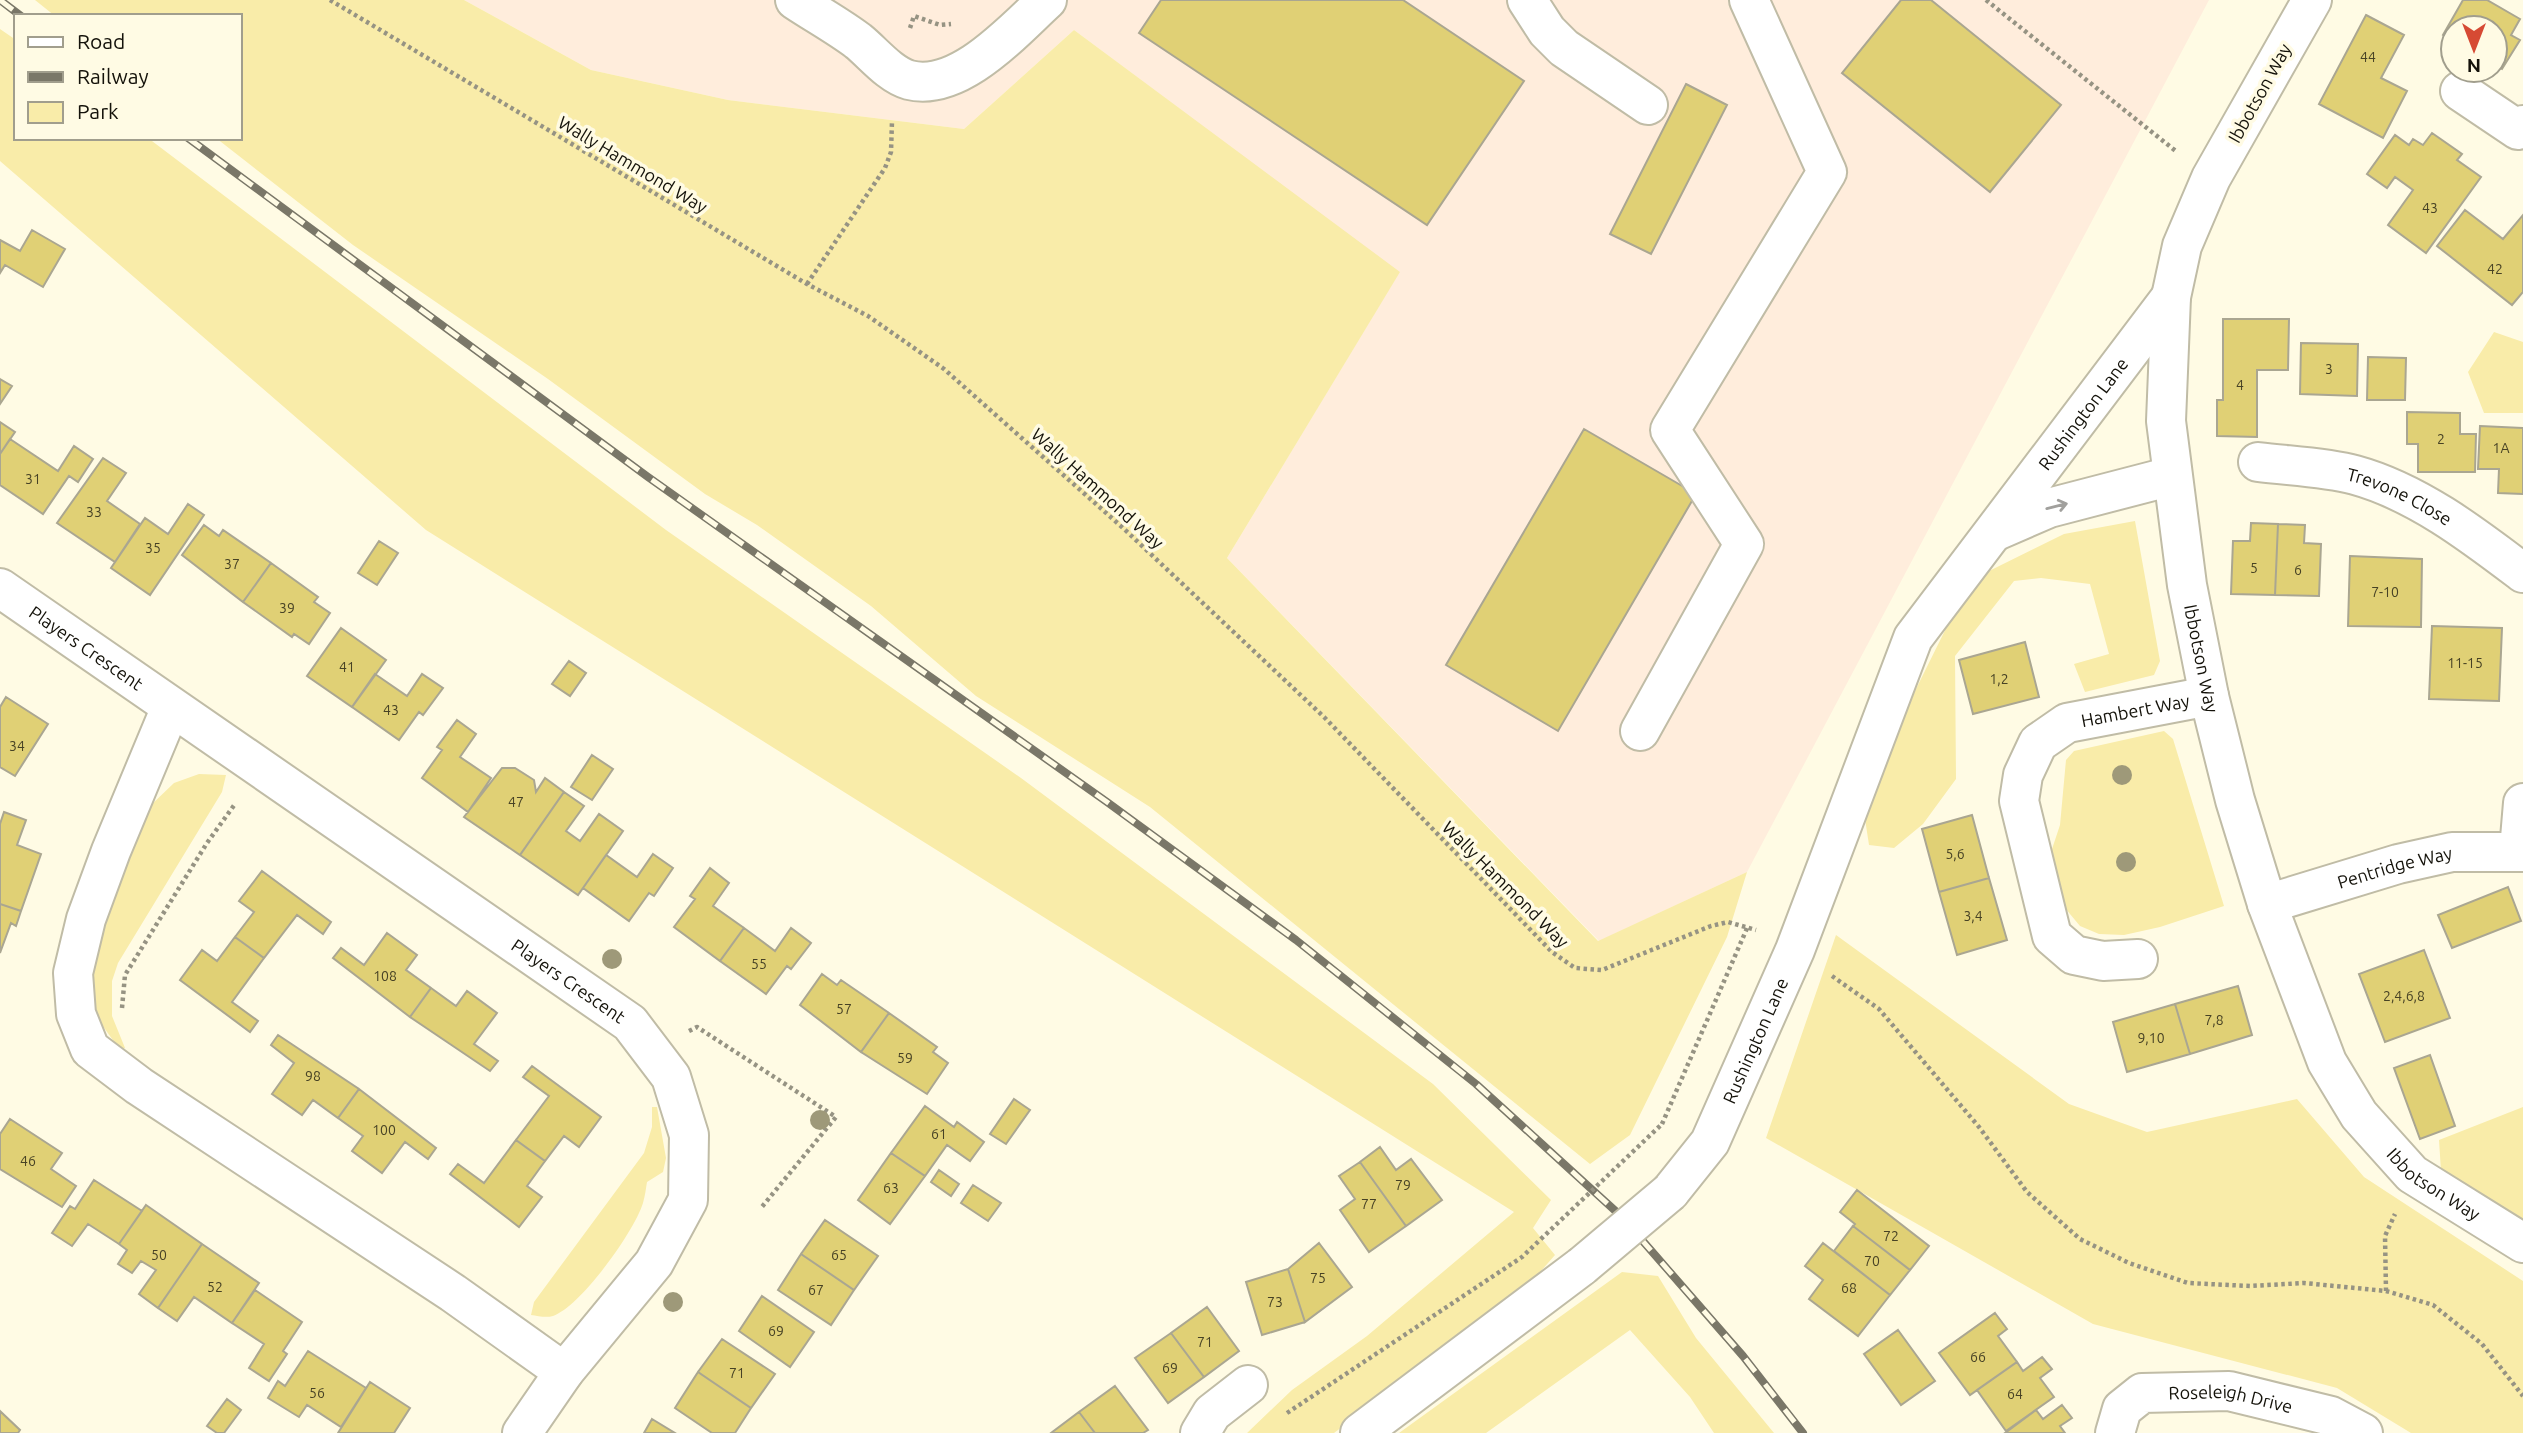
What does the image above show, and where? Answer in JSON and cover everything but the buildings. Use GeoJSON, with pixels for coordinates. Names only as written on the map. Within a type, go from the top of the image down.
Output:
{"type":"FeatureCollection","features":[{"type":"Feature","properties":{"kind":"street"},"geometry":{"type":"LineString","coordinates":[[795,0],[857,40],[893,72],[908,80],[930,81],[951,76],[973,64],[1047,0]]}},
{"type":"Feature","properties":{"kind":"street"},"geometry":{"type":"LineString","coordinates":[[1527,0],[1547,31],[1564,48],[1648,105]]}},
{"type":"Feature","properties":{"kind":"street"},"geometry":{"type":"LineString","coordinates":[[1640,731],[1744,544],[1670,430],[1827,172],[1749,0]]}},
{"type":"Feature","properties":{"kind":"street","name":"Ibbotson Way"},"geometry":{"type":"LineString","coordinates":[[2312,0],[2211,178],[2182,246],[2171,297],[2166,421],[2187,585],[2209,695],[2235,800],[2267,904],[2327,1062],[2359,1115],[2412,1174],[2523,1243]]}},
{"type":"Feature","properties":{"kind":"street"},"geometry":{"type":"LineString","coordinates":[[2460,91],[2518,130],[2523,125]]}},
{"type":"Feature","properties":{"kind":"street","name":"Rushington Lane"},"geometry":{"type":"LineString","coordinates":[[1360,1433],[1582,1266],[1670,1192],[1710,1142],[1796,950],[1913,638],[2171,297]]}},
{"type":"Feature","properties":{"kind":"street","name":"Trevone Close"},"geometry":{"type":"LineString","coordinates":[[2258,462],[2355,475],[2420,502],[2474,536],[2523,573]]}},
{"type":"Feature","properties":{"kind":"street","name":"Rushington Lane"},"geometry":{"type":"LineString","coordinates":[[1994,532],[2049,508],[2172,476]]}},
{"type":"Feature","properties":{"kind":"street","name":"Players Crescent"},"geometry":{"type":"LineString","coordinates":[[0,588],[630,1023],[671,1077],[689,1135],[688,1200],[654,1263],[564,1373],[522,1433]]}},
{"type":"Feature","properties":{"kind":"street","name":"Hambert Way"},"geometry":{"type":"LineString","coordinates":[[2138,959],[2103,961],[2074,955],[2052,936],[2019,801],[2023,775],[2038,743],[2067,723],[2209,695]]}},
{"type":"Feature","properties":{"kind":"street"},"geometry":{"type":"LineString","coordinates":[[172,707],[111,851],[86,919],[73,973],[76,1014],[90,1049],[139,1086],[453,1293],[564,1373]]}},
{"type":"Feature","properties":{"kind":"street"},"geometry":{"type":"LineString","coordinates":[[2521,851],[2523,803]]}},
{"type":"Feature","properties":{"kind":"street","name":"Pentridge Way"},"geometry":{"type":"LineString","coordinates":[[2267,904],[2398,864],[2452,852],[2521,851]]}},
{"type":"Feature","properties":{"kind":"street"},"geometry":{"type":"LineString","coordinates":[[1200,1433],[1212,1413],[1248,1385]]}},
{"type":"Feature","properties":{"kind":"street","name":"Roseleigh Drive"},"geometry":{"type":"LineString","coordinates":[[2115,1433],[2123,1409],[2142,1393],[2229,1391],[2331,1416],[2363,1433]]}},
{"type":"Feature","properties":{"kind":"path","name":"Wally Hammond Way"},"geometry":{"type":"LineString","coordinates":[[330,0],[807,284],[868,316],[944,369],[1123,528],[1324,718],[1552,952],[1575,968],[1602,970],[1711,926],[1728,922],[1748,926],[1796,950],[1879,1009],[1979,1127],[2026,1192],[2080,1239],[2129,1263],[2188,1283],[2250,1286],[2304,1283],[2386,1291],[2433,1305],[2482,1343],[2523,1396]]}},
{"type":"Feature","properties":{"kind":"path"},"geometry":{"type":"LineString","coordinates":[[1986,0],[2211,178]]}},
{"type":"Feature","properties":{"kind":"path"},"geometry":{"type":"LineString","coordinates":[[121,1014],[125,975],[207,843],[260,769]]}},
{"type":"Feature","properties":{"kind":"path"},"geometry":{"type":"LineString","coordinates":[[1287,1413],[1522,1257],[1662,1124],[1748,926]]}},
{"type":"Feature","properties":{"kind":"path"},"geometry":{"type":"LineString","coordinates":[[649,1048],[697,1027],[836,1116],[761,1208]]}},
{"type":"Feature","properties":{"kind":"path"},"geometry":{"type":"LineString","coordinates":[[2386,1291],[2385,1236],[2412,1174]]}},
{"type":"Feature","properties":{"kind":"shaded area"},"geometry":{"type":"Polygon","coordinates":[[[464,0],[2209,0],[1747,872],[1599,941],[1227,558],[1399,273],[1074,30],[964,129],[728,100],[591,70],[464,0]]]}},
{"type":"Feature","properties":{"kind":"green space"},"geometry":{"type":"Polygon","coordinates":[[[35,0],[464,0],[591,70],[728,100],[964,129],[1074,30],[1400,272],[1227,558],[1598,941],[1747,872],[1727,937],[1630,1135],[1590,1164],[1150,807],[976,696],[871,606],[757,525],[705,494],[548,379],[353,245],[219,140],[242,140],[242,14],[52,14],[35,0]]]}},
{"type":"Feature","properties":{"kind":"green space"},"geometry":{"type":"Polygon","coordinates":[[[0,29],[14,39],[14,140],[151,140],[666,530],[1021,778],[1433,1084],[1551,1200],[1533,1228],[1555,1255],[1526,1288],[1334,1433],[1247,1433],[1292,1390],[1367,1336],[1514,1212],[426,530],[0,161],[0,29]]]}},
{"type":"Feature","properties":{"kind":"green space"},"geometry":{"type":"Polygon","coordinates":[[[2494,332],[2523,342],[2523,413],[2484,413],[2468,372],[2494,332]]]}},
{"type":"Feature","properties":{"kind":"green space"},"geometry":{"type":"Polygon","coordinates":[[[2135,521],[2160,661],[2154,675],[2085,692],[2074,664],[2109,654],[2090,584],[2041,578],[2014,581],[1955,656],[1956,779],[1923,824],[1894,848],[1869,845],[1865,819],[1915,691],[1965,590],[1983,574],[2064,534],[2135,521]]]}},
{"type":"Feature","properties":{"kind":"green space"},"geometry":{"type":"Polygon","coordinates":[[[2164,731],[2173,739],[2224,906],[2160,927],[2124,935],[2099,934],[2080,926],[2060,902],[2049,858],[2060,825],[2066,760],[2074,751],[2164,731]]]}},
{"type":"Feature","properties":{"kind":"green space"},"geometry":{"type":"Polygon","coordinates":[[[199,774],[226,775],[222,792],[118,963],[112,981],[112,1016],[125,1048],[120,1050],[97,1018],[91,1004],[91,961],[124,865],[150,806],[174,783],[199,774]]]}},
{"type":"Feature","properties":{"kind":"green space"},"geometry":{"type":"Polygon","coordinates":[[[1836,935],[2069,1104],[2147,1132],[2297,1099],[2364,1177],[2523,1281],[2523,1433],[2411,1433],[2337,1388],[2093,1324],[1766,1138],[1836,935]]]}},
{"type":"Feature","properties":{"kind":"green space"},"geometry":{"type":"Polygon","coordinates":[[[652,1107],[657,1107],[666,1158],[663,1172],[647,1182],[638,1216],[605,1267],[578,1298],[553,1316],[531,1315],[534,1302],[644,1153],[652,1127],[652,1107]]]}},
{"type":"Feature","properties":{"kind":"green space"},"geometry":{"type":"Polygon","coordinates":[[[2523,1107],[2523,1220],[2441,1171],[2439,1140],[2523,1107]]]}},
{"type":"Feature","properties":{"kind":"green space"},"geometry":{"type":"Polygon","coordinates":[[[1622,1272],[1658,1276],[1696,1338],[1774,1433],[1714,1433],[1690,1397],[1630,1330],[1486,1433],[1399,1433],[1622,1272]]]}},
{"type":"Feature","properties":{"kind":"railway"},"geometry":{"type":"LineString","coordinates":[[0,0],[18,14]]}},
{"type":"Feature","properties":{"kind":"railway"},"geometry":{"type":"LineString","coordinates":[[191,140],[648,477],[1107,802],[1296,940],[1476,1084],[1621,1216],[1743,1356],[1803,1433]]}}]}
